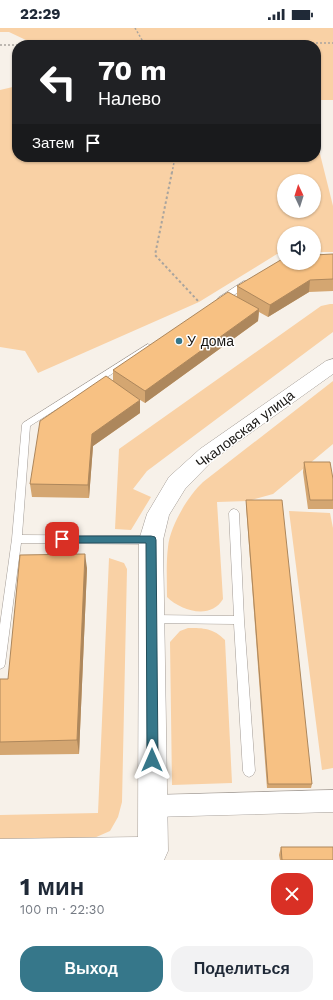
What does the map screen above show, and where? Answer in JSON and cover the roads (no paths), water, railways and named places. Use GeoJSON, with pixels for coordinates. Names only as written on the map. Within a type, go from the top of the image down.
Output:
{"type":"FeatureCollection","features":[{"type":"Feature","properties":{"kind":"street","name":"Чкаловская улица"},"geometry":{"type":"LineString","coordinates":[[0,854],[153,856],[151,540],[158,514],[177,483],[208,454],[333,364]]}},
{"type":"Feature","properties":{"kind":"street"},"geometry":{"type":"LineString","coordinates":[[152,806],[333,801]]}},
{"type":"Feature","properties":{"kind":"lane"},"geometry":{"type":"LineString","coordinates":[[211,306],[258,277]]}},
{"type":"Feature","properties":{"kind":"lane"},"geometry":{"type":"LineString","coordinates":[[0,664],[17,539],[26,425],[158,340]]}},
{"type":"Feature","properties":{"kind":"lane"},"geometry":{"type":"LineString","coordinates":[[234,513],[239,620],[249,771]]}},
{"type":"Feature","properties":{"kind":"lane"},"geometry":{"type":"LineString","coordinates":[[17,539],[151,540]]}},
{"type":"Feature","properties":{"kind":"lane"},"geometry":{"type":"LineString","coordinates":[[152,619],[239,620]]}},
{"type":"Feature","properties":{"kind":"place","name":"У дома"},"geometry":{"type":"Point","coordinates":[179,341]}}]}
